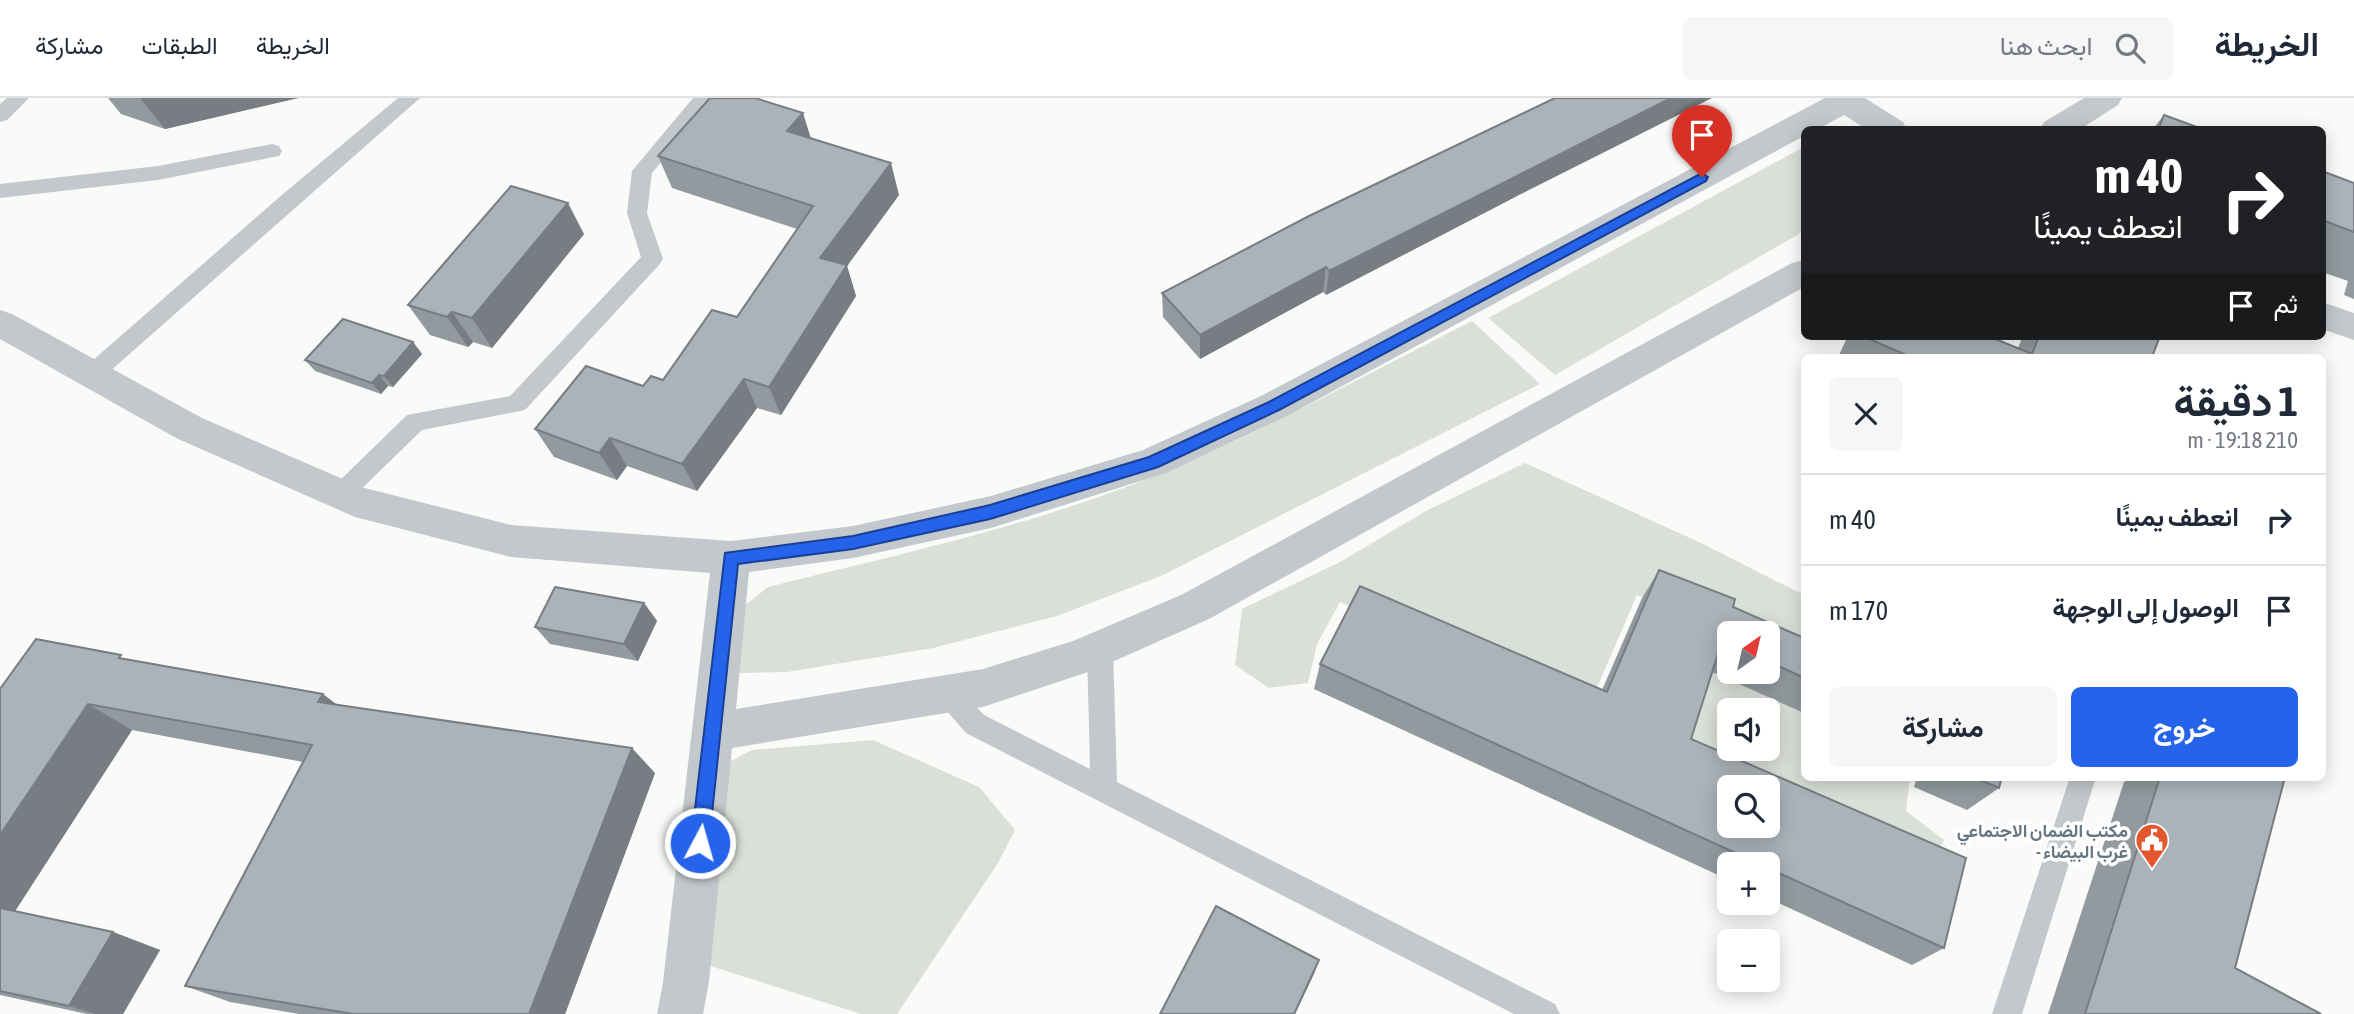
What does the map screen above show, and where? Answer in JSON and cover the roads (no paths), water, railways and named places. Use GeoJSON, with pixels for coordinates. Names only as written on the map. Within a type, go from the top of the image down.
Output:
{"type":"FeatureCollection","features":[{"type":"Feature","properties":{"kind":"street"},"geometry":{"type":"LineString","coordinates":[[2062,126],[2107,98]]}},
{"type":"Feature","properties":{"kind":"street"},"geometry":{"type":"LineString","coordinates":[[0,323],[188,428],[355,501],[511,541],[731,558],[853,542],[990,512],[1153,462],[1274,406],[1847,99],[1886,126]]}},
{"type":"Feature","properties":{"kind":"street"},"geometry":{"type":"LineString","coordinates":[[712,732],[983,688],[1100,649],[1195,607],[1801,274]]}},
{"type":"Feature","properties":{"kind":"street"},"geometry":{"type":"LineString","coordinates":[[2326,316],[2354,327]]}},
{"type":"Feature","properties":{"kind":"street"},"geometry":{"type":"LineString","coordinates":[[680,1014],[686,982],[731,558]]}},
{"type":"Feature","properties":{"kind":"lane"},"geometry":{"type":"LineString","coordinates":[[0,115],[19,98]]}},
{"type":"Feature","properties":{"kind":"lane"},"geometry":{"type":"LineString","coordinates":[[92,374],[290,199],[410,98]]}},
{"type":"Feature","properties":{"kind":"lane"},"geometry":{"type":"LineString","coordinates":[[340,495],[415,422],[517,404],[652,259],[637,213],[642,171],[704,98]]}},
{"type":"Feature","properties":{"kind":"lane"},"geometry":{"type":"LineString","coordinates":[[0,191],[158,173],[272,151]]}},
{"type":"Feature","properties":{"kind":"lane"},"geometry":{"type":"LineString","coordinates":[[1100,649],[1104,789]]}},
{"type":"Feature","properties":{"kind":"lane"},"geometry":{"type":"LineString","coordinates":[[948,694],[975,724],[1545,1014]]}},
{"type":"Feature","properties":{"kind":"lane"},"geometry":{"type":"LineString","coordinates":[[2007,1014],[2082,781]]}},
{"type":"Feature","properties":{"kind":"place","name":"مكتب الضمان الاجتماعي - غرب البيضاء"},"geometry":{"type":"Point","coordinates":[2152,870]}}]}
